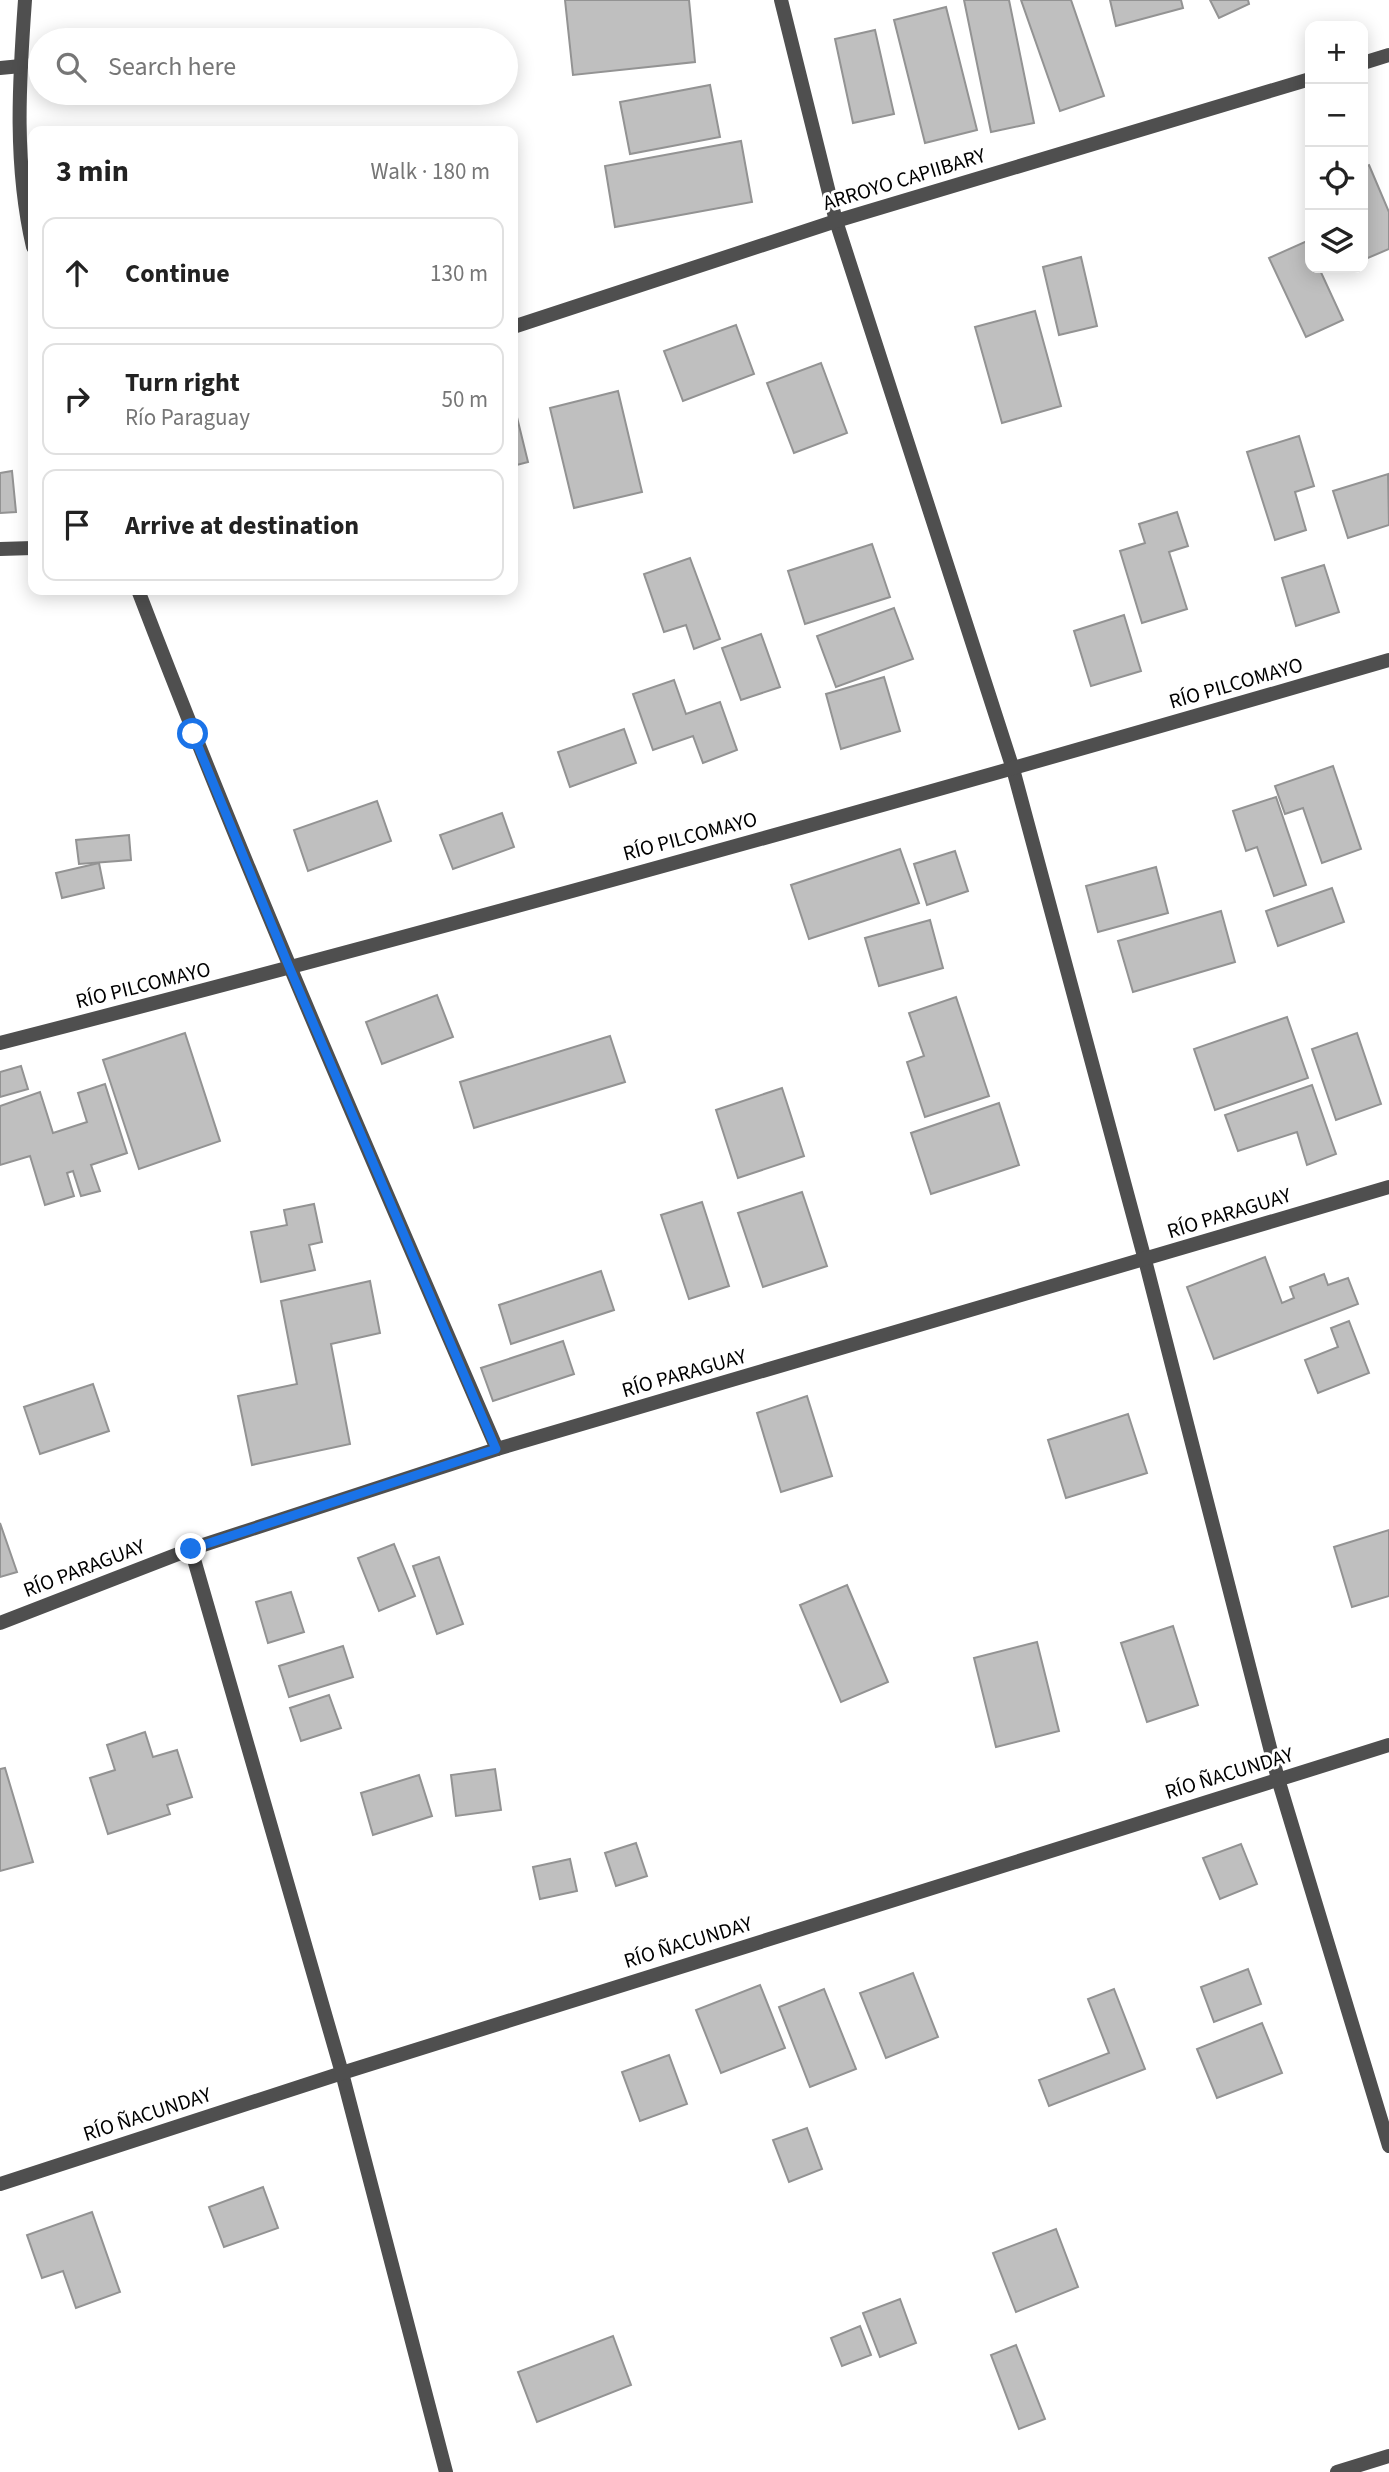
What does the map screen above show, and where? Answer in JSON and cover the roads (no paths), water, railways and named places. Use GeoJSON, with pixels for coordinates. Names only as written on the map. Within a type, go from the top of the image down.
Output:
{"type":"FeatureCollection","features":[{"type":"Feature","properties":{"kind":"street"},"geometry":{"type":"LineString","coordinates":[[25,0],[18,141],[28,219]]}},
{"type":"Feature","properties":{"kind":"street"},"geometry":{"type":"LineString","coordinates":[[781,0],[836,221],[1013,769],[1145,1260],[1279,1779],[1389,2146]]}},
{"type":"Feature","properties":{"kind":"street"},"geometry":{"type":"LineString","coordinates":[[1368,61],[1389,55]]}},
{"type":"Feature","properties":{"kind":"street"},"geometry":{"type":"LineString","coordinates":[[0,68],[21,66]]}},
{"type":"Feature","properties":{"kind":"street","name":"ARROYO CAPIIBARY"},"geometry":{"type":"LineString","coordinates":[[518,325],[836,221],[1305,80]]}},
{"type":"Feature","properties":{"kind":"street"},"geometry":{"type":"LineString","coordinates":[[0,549],[28,548]]}},
{"type":"Feature","properties":{"kind":"street"},"geometry":{"type":"LineString","coordinates":[[140,595],[193,734],[290,969],[496,1449]]}},
{"type":"Feature","properties":{"kind":"street","name":"RÍO PILCOMAYO"},"geometry":{"type":"LineString","coordinates":[[0,1043],[290,969],[1013,769],[1389,660]]}},
{"type":"Feature","properties":{"kind":"street","name":"RÍO PARAGUAY"},"geometry":{"type":"LineString","coordinates":[[0,1623],[191,1549],[496,1449],[1389,1187]]}},
{"type":"Feature","properties":{"kind":"street"},"geometry":{"type":"LineString","coordinates":[[191,1549],[342,2073],[446,2472]]}},
{"type":"Feature","properties":{"kind":"street","name":"RÍO ÑACUNDAY"},"geometry":{"type":"LineString","coordinates":[[0,2184],[342,2073],[1389,1745]]}},
{"type":"Feature","properties":{"kind":"street"},"geometry":{"type":"LineString","coordinates":[[1337,2472],[1389,2456]]}}]}
